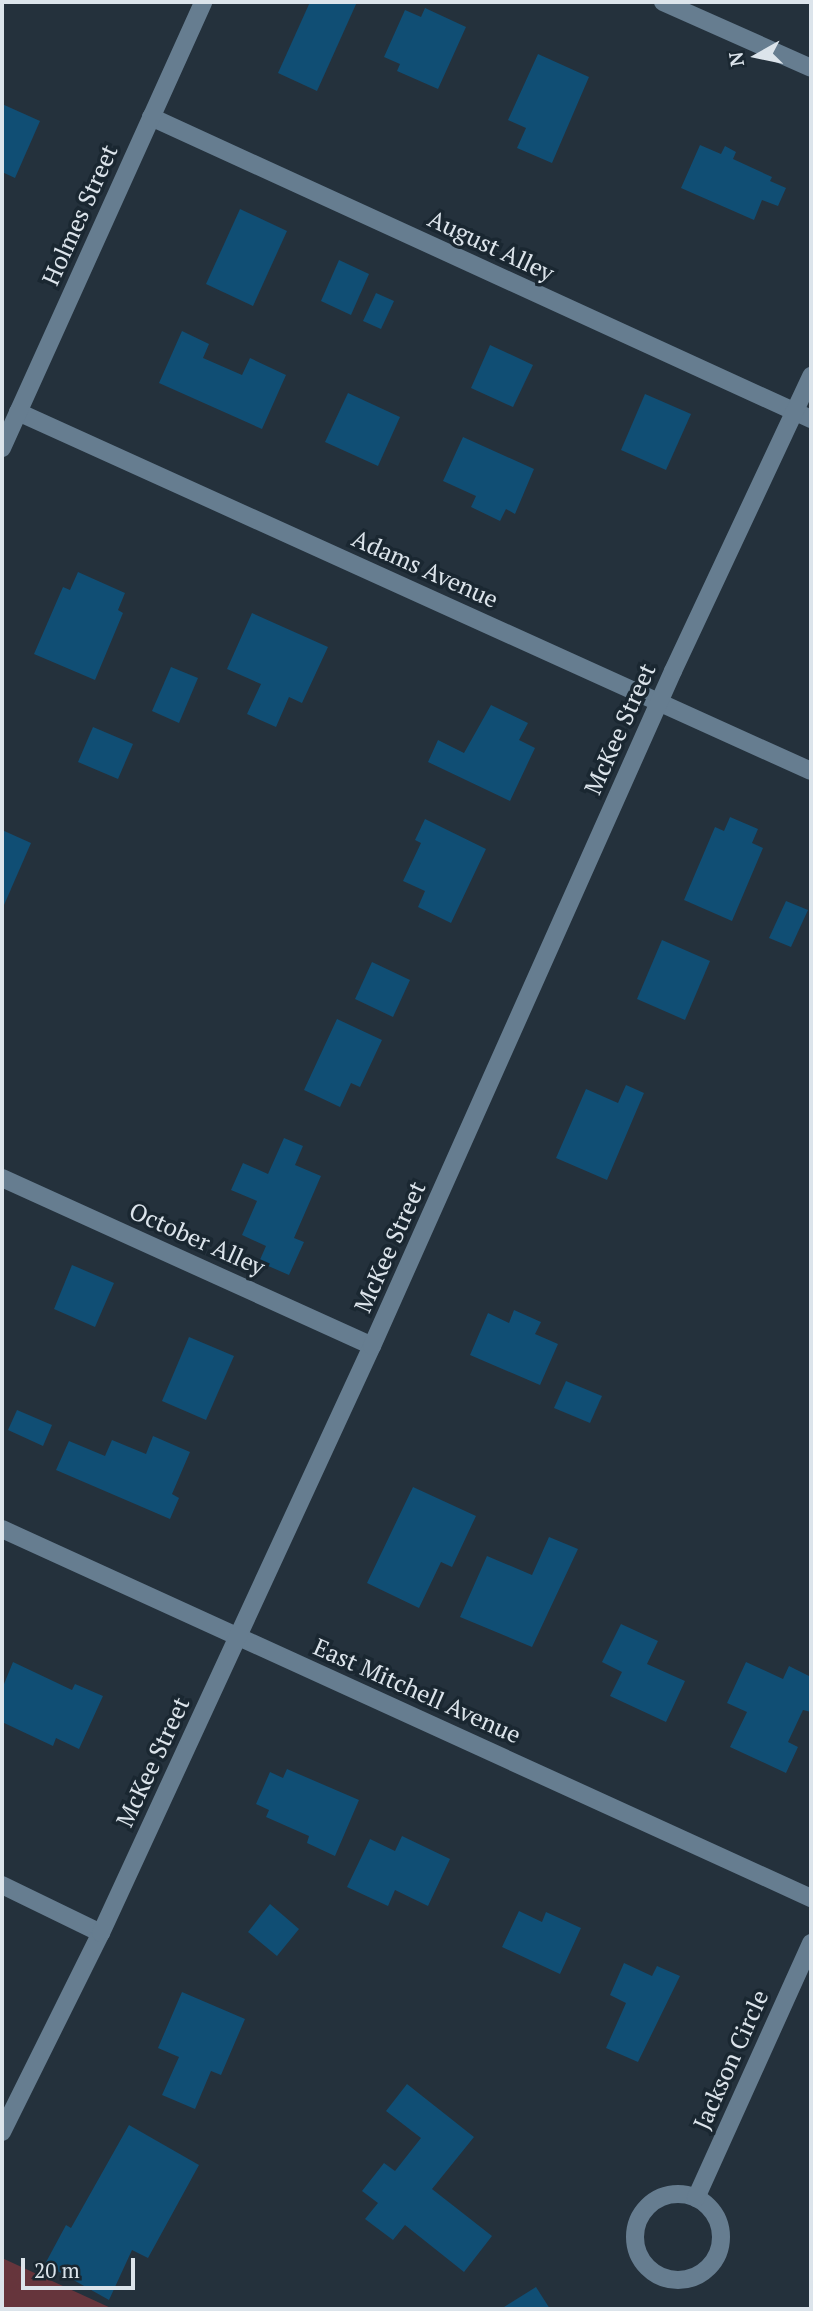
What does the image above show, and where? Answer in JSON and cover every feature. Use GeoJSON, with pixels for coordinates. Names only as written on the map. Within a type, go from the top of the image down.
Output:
{"type":"FeatureCollection","features":[{"type":"Feature","properties":{"kind":"street","name":"Holmes Street"},"geometry":{"type":"LineString","coordinates":[[2,448],[203,2]]}},
{"type":"Feature","properties":{"kind":"street"},"geometry":{"type":"LineString","coordinates":[[663,2],[811,68]]}},
{"type":"Feature","properties":{"kind":"street","name":"August Alley"},"geometry":{"type":"LineString","coordinates":[[151,117],[804,415]]}},
{"type":"Feature","properties":{"kind":"street","name":"McKee Street"},"geometry":{"type":"LineString","coordinates":[[2,2132],[101,1933],[372,1346],[659,702],[804,415],[811,376]]}},
{"type":"Feature","properties":{"kind":"street","name":"Adams Avenue"},"geometry":{"type":"LineString","coordinates":[[18,412],[811,771]]}},
{"type":"Feature","properties":{"kind":"street","name":"October Alley"},"geometry":{"type":"LineString","coordinates":[[2,1178],[372,1346]]}},
{"type":"Feature","properties":{"kind":"street","name":"East Mitchell Avenue"},"geometry":{"type":"LineString","coordinates":[[2,1529],[811,1898]]}},
{"type":"Feature","properties":{"kind":"street"},"geometry":{"type":"LineString","coordinates":[[2,1885],[101,1933]]}},
{"type":"Feature","properties":{"kind":"street","name":"Jackson Circle"},"geometry":{"type":"LineString","coordinates":[[696,2198],[811,1943]]}},
{"type":"Feature","properties":{"kind":"street"},"geometry":{"type":"LineString","coordinates":[[670,2194],[696,2198],[715,2215],[721,2239],[718,2252],[703,2273],[679,2281],[666,2279],[644,2265],[637,2254],[635,2228],[648,2206],[658,2198],[670,2194]]}},
{"type":"Feature","properties":{"kind":"shaded area"},"geometry":{"type":"Polygon","coordinates":[[[2,2258],[113,2309],[2,2309],[2,2258]]]}},
{"type":"Feature","properties":{"kind":"building"},"geometry":{"type":"Polygon","coordinates":[[[310,2],[357,2],[317,91],[278,73],[310,2]]]}},
{"type":"Feature","properties":{"kind":"building"},"geometry":{"type":"Polygon","coordinates":[[[425,8],[466,27],[438,89],[397,71],[400,64],[384,57],[405,10],[421,17],[425,8]]]}},
{"type":"Feature","properties":{"kind":"building"},"geometry":{"type":"Polygon","coordinates":[[[538,54],[589,77],[552,163],[517,148],[526,128],[508,120],[538,54]]]}},
{"type":"Feature","properties":{"kind":"building"},"geometry":{"type":"Polygon","coordinates":[[[2,104],[40,121],[15,178],[2,172],[2,104]]]}},
{"type":"Feature","properties":{"kind":"building"},"geometry":{"type":"Polygon","coordinates":[[[700,145],[721,154],[725,146],[736,152],[733,159],[772,177],[770,181],[786,188],[778,206],[762,200],[754,220],[681,188],[700,145]]]}},
{"type":"Feature","properties":{"kind":"building"},"geometry":{"type":"Polygon","coordinates":[[[240,209],[287,231],[253,306],[206,284],[240,209]]]}},
{"type":"Feature","properties":{"kind":"building"},"geometry":{"type":"Polygon","coordinates":[[[339,260],[369,274],[351,315],[321,301],[339,260]]]}},
{"type":"Feature","properties":{"kind":"building"},"geometry":{"type":"Polygon","coordinates":[[[376,293],[394,301],[381,329],[363,321],[376,293]]]}},
{"type":"Feature","properties":{"kind":"building"},"geometry":{"type":"Polygon","coordinates":[[[182,331],[209,344],[203,358],[242,375],[250,358],[286,375],[262,429],[159,383],[182,331]]]}},
{"type":"Feature","properties":{"kind":"building"},"geometry":{"type":"Polygon","coordinates":[[[490,345],[533,365],[513,407],[471,388],[490,345]]]}},
{"type":"Feature","properties":{"kind":"building"},"geometry":{"type":"Polygon","coordinates":[[[348,393],[400,417],[378,466],[325,442],[348,393]]]}},
{"type":"Feature","properties":{"kind":"building"},"geometry":{"type":"Polygon","coordinates":[[[645,394],[691,414],[666,470],[621,450],[645,394]]]}},
{"type":"Feature","properties":{"kind":"building"},"geometry":{"type":"Polygon","coordinates":[[[463,437],[534,469],[515,514],[506,509],[500,521],[471,507],[476,496],[443,481],[463,437]]]}},
{"type":"Feature","properties":{"kind":"building"},"geometry":{"type":"Polygon","coordinates":[[[78,572],[125,593],[118,610],[123,613],[95,680],[34,654],[63,587],[70,590],[78,572]]]}},
{"type":"Feature","properties":{"kind":"building"},"geometry":{"type":"Polygon","coordinates":[[[252,613],[328,647],[302,703],[289,697],[276,727],[247,714],[261,684],[227,669],[252,613]]]}},
{"type":"Feature","properties":{"kind":"building"},"geometry":{"type":"Polygon","coordinates":[[[171,667],[198,678],[179,723],[152,711],[171,667]]]}},
{"type":"Feature","properties":{"kind":"building"},"geometry":{"type":"Polygon","coordinates":[[[491,705],[528,723],[519,740],[535,748],[510,801],[428,762],[438,740],[464,753],[491,705]]]}},
{"type":"Feature","properties":{"kind":"building"},"geometry":{"type":"Polygon","coordinates":[[[93,727],[133,744],[118,779],[78,762],[93,727]]]}},
{"type":"Feature","properties":{"kind":"building"},"geometry":{"type":"Polygon","coordinates":[[[730,817],[758,829],[752,843],[763,848],[732,921],[684,900],[715,827],[724,831],[730,817]]]}},
{"type":"Feature","properties":{"kind":"building"},"geometry":{"type":"Polygon","coordinates":[[[425,819],[486,849],[451,923],[418,907],[425,891],[403,881],[421,843],[415,840],[425,819]]]}},
{"type":"Feature","properties":{"kind":"building"},"geometry":{"type":"Polygon","coordinates":[[[2,830],[31,843],[4,905],[2,904],[2,830]]]}},
{"type":"Feature","properties":{"kind":"building"},"geometry":{"type":"Polygon","coordinates":[[[786,901],[808,910],[791,947],[769,938],[786,901]]]}},
{"type":"Feature","properties":{"kind":"building"},"geometry":{"type":"Polygon","coordinates":[[[662,940],[710,961],[685,1020],[637,999],[662,940]]]}},
{"type":"Feature","properties":{"kind":"building"},"geometry":{"type":"Polygon","coordinates":[[[372,962],[410,980],[393,1017],[355,999],[372,962]]]}},
{"type":"Feature","properties":{"kind":"building"},"geometry":{"type":"Polygon","coordinates":[[[337,1019],[382,1040],[360,1087],[351,1083],[340,1107],[304,1090],[337,1019]]]}},
{"type":"Feature","properties":{"kind":"building"},"geometry":{"type":"Polygon","coordinates":[[[626,1085],[644,1093],[607,1180],[556,1158],[586,1089],[618,1103],[626,1085]]]}},
{"type":"Feature","properties":{"kind":"building"},"geometry":{"type":"Polygon","coordinates":[[[284,1138],[303,1146],[295,1165],[321,1176],[294,1238],[304,1242],[289,1275],[259,1262],[266,1246],[242,1235],[257,1201],[231,1190],[243,1163],[268,1174],[284,1138]]]}},
{"type":"Feature","properties":{"kind":"building"},"geometry":{"type":"Polygon","coordinates":[[[72,1265],[114,1283],[95,1327],[54,1309],[72,1265]]]}},
{"type":"Feature","properties":{"kind":"building"},"geometry":{"type":"Polygon","coordinates":[[[514,1310],[541,1322],[535,1334],[558,1344],[540,1385],[470,1355],[488,1313],[509,1323],[514,1310]]]}},
{"type":"Feature","properties":{"kind":"building"},"geometry":{"type":"Polygon","coordinates":[[[189,1337],[234,1356],[206,1420],[162,1401],[189,1337]]]}},
{"type":"Feature","properties":{"kind":"building"},"geometry":{"type":"Polygon","coordinates":[[[566,1381],[602,1396],[590,1423],[554,1408],[566,1381]]]}},
{"type":"Feature","properties":{"kind":"building"},"geometry":{"type":"Polygon","coordinates":[[[17,1410],[52,1425],[43,1446],[8,1430],[17,1410]]]}},
{"type":"Feature","properties":{"kind":"building"},"geometry":{"type":"Polygon","coordinates":[[[153,1436],[190,1452],[172,1494],[179,1498],[170,1519],[56,1470],[69,1441],[105,1456],[112,1440],[146,1454],[153,1436]]]}},
{"type":"Feature","properties":{"kind":"building"},"geometry":{"type":"Polygon","coordinates":[[[413,1487],[476,1516],[452,1567],[441,1562],[419,1608],[367,1583],[413,1487]]]}},
{"type":"Feature","properties":{"kind":"building"},"geometry":{"type":"Polygon","coordinates":[[[549,1537],[578,1549],[532,1647],[460,1617],[487,1556],[532,1575],[549,1537]]]}},
{"type":"Feature","properties":{"kind":"building"},"geometry":{"type":"Polygon","coordinates":[[[621,1624],[658,1641],[647,1664],[685,1681],[666,1722],[610,1696],[622,1672],[602,1662],[621,1624]]]}},
{"type":"Feature","properties":{"kind":"building"},"geometry":{"type":"Polygon","coordinates":[[[13,1662],[72,1690],[75,1684],[103,1696],[79,1749],[56,1738],[53,1746],[2,1722],[2,1689],[13,1662]]]}},
{"type":"Feature","properties":{"kind":"building"},"geometry":{"type":"Polygon","coordinates":[[[746,1662],[783,1679],[789,1666],[811,1677],[811,1712],[803,1710],[788,1742],[798,1747],[786,1773],[730,1747],[747,1712],[727,1703],[746,1662]]]}},
{"type":"Feature","properties":{"kind":"building"},"geometry":{"type":"Polygon","coordinates":[[[287,1769],[359,1800],[335,1856],[307,1843],[309,1836],[266,1817],[269,1810],[256,1804],[270,1772],[283,1778],[287,1769]]]}},
{"type":"Feature","properties":{"kind":"building"},"geometry":{"type":"Polygon","coordinates":[[[402,1836],[450,1859],[428,1906],[395,1890],[388,1906],[347,1887],[370,1839],[395,1851],[402,1836]]]}},
{"type":"Feature","properties":{"kind":"building"},"geometry":{"type":"Polygon","coordinates":[[[270,1904],[299,1929],[277,1956],[248,1932],[270,1904]]]}},
{"type":"Feature","properties":{"kind":"building"},"geometry":{"type":"Polygon","coordinates":[[[519,1911],[542,1922],[546,1912],[581,1928],[560,1974],[502,1947],[519,1911]]]}},
{"type":"Feature","properties":{"kind":"building"},"geometry":{"type":"Polygon","coordinates":[[[624,1963],[652,1976],[657,1966],[680,1976],[638,2062],[606,2048],[626,2003],[610,1995],[624,1963]]]}},
{"type":"Feature","properties":{"kind":"building"},"geometry":{"type":"Polygon","coordinates":[[[182,1992],[245,2019],[221,2075],[211,2071],[195,2109],[162,2095],[179,2057],[158,2048],[182,1992]]]}},
{"type":"Feature","properties":{"kind":"building"},"geometry":{"type":"Polygon","coordinates":[[[407,2084],[474,2137],[432,2189],[492,2236],[464,2272],[405,2225],[393,2240],[365,2219],[378,2203],[362,2191],[384,2163],[395,2171],[421,2138],[386,2111],[407,2084]]]}},
{"type":"Feature","properties":{"kind":"building"},"geometry":{"type":"Polygon","coordinates":[[[129,2125],[199,2165],[148,2258],[132,2250],[109,2300],[45,2264],[66,2225],[71,2228],[129,2125]]]}},
{"type":"Feature","properties":{"kind":"building"},"geometry":{"type":"Polygon","coordinates":[[[536,2287],[550,2309],[501,2309],[536,2287]]]}}]}
